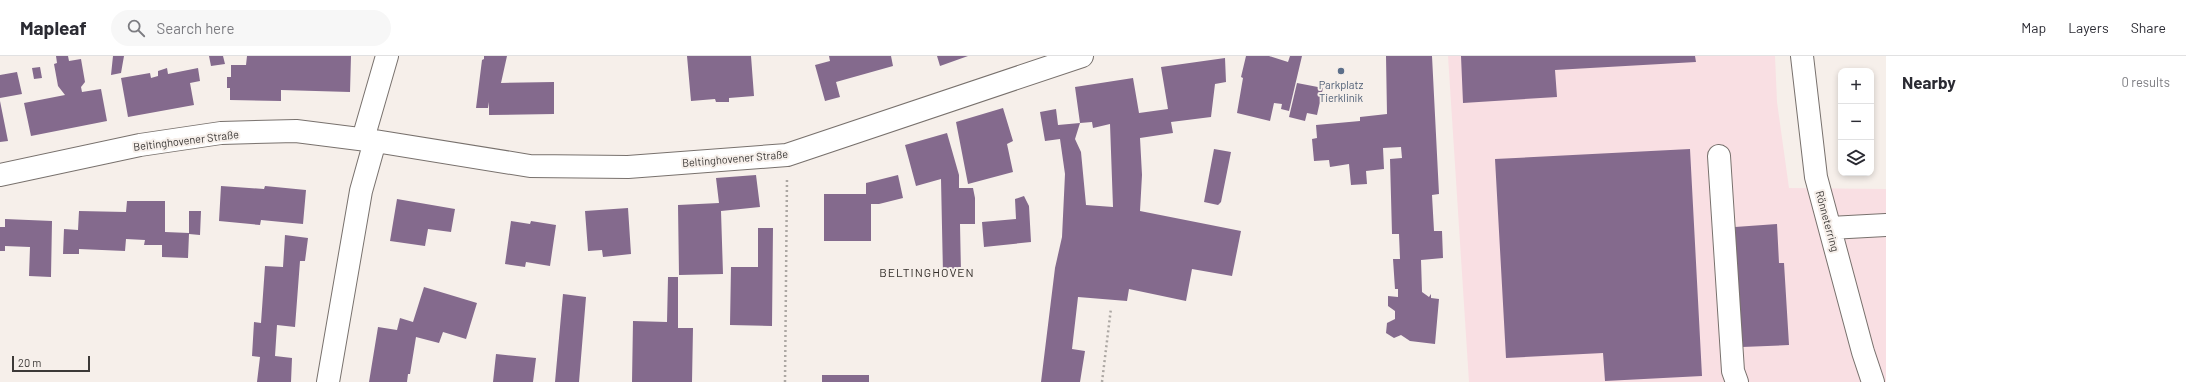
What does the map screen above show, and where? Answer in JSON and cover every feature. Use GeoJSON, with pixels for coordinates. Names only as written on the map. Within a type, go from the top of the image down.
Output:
{"type":"FeatureCollection","features":[{"type":"Feature","properties":{"kind":"street"},"geometry":{"type":"LineString","coordinates":[[328,382],[369,140],[386,56]]}},
{"type":"Feature","properties":{"kind":"street","name":"Beltinghovener Straße"},"geometry":{"type":"LineString","coordinates":[[0,175],[140,144],[221,133],[296,131],[369,140],[530,166],[628,167],[787,155],[1082,56]]}},
{"type":"Feature","properties":{"kind":"street","name":"Rönneterring"},"geometry":{"type":"LineString","coordinates":[[1802,56],[1816,177],[1863,352],[1869,381]]}},
{"type":"Feature","properties":{"kind":"street"},"geometry":{"type":"LineString","coordinates":[[1719,156],[1733,371],[1737,382]]}},
{"type":"Feature","properties":{"kind":"street"},"geometry":{"type":"LineString","coordinates":[[1830,228],[1886,225]]}},
{"type":"Feature","properties":{"kind":"path"},"geometry":{"type":"LineString","coordinates":[[785,382],[787,155]]}},
{"type":"Feature","properties":{"kind":"path"},"geometry":{"type":"LineString","coordinates":[[1102,382],[1111,308]]}},
{"type":"Feature","properties":{"kind":"shaded area"},"geometry":{"type":"Polygon","coordinates":[[[1448,56],[1775,56],[1777,102],[1789,188],[1886,189],[1886,382],[1469,382],[1448,56]]]}},
{"type":"Feature","properties":{"kind":"building"},"geometry":{"type":"Polygon","coordinates":[[[56,56],[68,56],[69,61],[81,59],[85,82],[81,87],[82,92],[101,89],[107,121],[31,136],[24,103],[65,95],[58,86],[54,64],[57,63],[56,56]]]}},
{"type":"Feature","properties":{"kind":"building"},"geometry":{"type":"Polygon","coordinates":[[[113,56],[124,56],[121,73],[111,75],[113,56]]]}},
{"type":"Feature","properties":{"kind":"building"},"geometry":{"type":"Polygon","coordinates":[[[209,56],[223,56],[225,64],[211,66],[209,56]]]}},
{"type":"Feature","properties":{"kind":"building"},"geometry":{"type":"Polygon","coordinates":[[[247,56],[351,56],[350,92],[281,90],[281,101],[230,100],[230,88],[227,88],[227,77],[231,77],[231,65],[246,65],[247,56]]]}},
{"type":"Feature","properties":{"kind":"building"},"geometry":{"type":"Polygon","coordinates":[[[484,56],[507,56],[501,83],[554,82],[554,114],[489,115],[489,102],[488,108],[476,108],[482,60],[484,59],[484,56]]]}},
{"type":"Feature","properties":{"kind":"building"},"geometry":{"type":"Polygon","coordinates":[[[687,56],[751,56],[754,96],[729,98],[729,102],[716,102],[715,99],[691,101],[687,56]]]}},
{"type":"Feature","properties":{"kind":"building"},"geometry":{"type":"Polygon","coordinates":[[[829,56],[891,56],[893,66],[836,82],[840,97],[825,101],[815,65],[830,61],[829,56]]]}},
{"type":"Feature","properties":{"kind":"building"},"geometry":{"type":"Polygon","coordinates":[[[937,56],[968,56],[940,66],[937,56]]]}},
{"type":"Feature","properties":{"kind":"building"},"geometry":{"type":"Polygon","coordinates":[[[1246,56],[1269,56],[1288,62],[1290,56],[1302,56],[1289,111],[1281,109],[1282,104],[1274,103],[1270,121],[1237,113],[1243,78],[1241,77],[1246,56]]]}},
{"type":"Feature","properties":{"kind":"building"},"geometry":{"type":"Polygon","coordinates":[[[1386,56],[1432,56],[1439,194],[1432,195],[1434,231],[1442,231],[1443,258],[1421,260],[1422,292],[1429,297],[1431,294],[1431,298],[1439,299],[1435,344],[1410,341],[1401,335],[1394,338],[1386,333],[1387,323],[1395,319],[1395,311],[1388,306],[1388,296],[1398,297],[1398,289],[1395,289],[1393,259],[1400,259],[1399,234],[1392,234],[1390,159],[1402,158],[1401,147],[1383,148],[1384,169],[1366,171],[1367,184],[1351,185],[1349,164],[1330,167],[1329,160],[1314,161],[1312,139],[1317,138],[1316,125],[1360,121],[1360,117],[1387,114],[1386,56]]]}},
{"type":"Feature","properties":{"kind":"building"},"geometry":{"type":"Polygon","coordinates":[[[1461,56],[1695,56],[1696,62],[1555,70],[1557,97],[1463,103],[1461,56]]]}},
{"type":"Feature","properties":{"kind":"building"},"geometry":{"type":"Polygon","coordinates":[[[1225,58],[1226,82],[1215,84],[1211,117],[1171,122],[1173,133],[1140,138],[1142,175],[1140,211],[1241,231],[1232,276],[1192,269],[1186,301],[1129,289],[1127,301],[1078,297],[1072,349],[1085,351],[1080,382],[1041,382],[1055,268],[1062,237],[1065,174],[1060,139],[1045,141],[1040,112],[1056,109],[1058,125],[1080,123],[1075,87],[1133,78],[1139,113],[1168,109],[1161,67],[1225,58]],[[1092,122],[1080,123],[1075,139],[1081,152],[1086,205],[1113,207],[1110,124],[1093,128],[1092,122]]]}},
{"type":"Feature","properties":{"kind":"building"},"geometry":{"type":"Polygon","coordinates":[[[40,67],[42,78],[34,79],[32,68],[40,67]]]}},
{"type":"Feature","properties":{"kind":"building"},"geometry":{"type":"Polygon","coordinates":[[[167,68],[168,74],[198,68],[200,81],[190,83],[194,105],[128,117],[121,78],[150,73],[151,78],[158,76],[158,71],[167,68]]]}},
{"type":"Feature","properties":{"kind":"building"},"geometry":{"type":"Polygon","coordinates":[[[17,72],[22,94],[0,98],[0,75],[17,72]]]}},
{"type":"Feature","properties":{"kind":"building"},"geometry":{"type":"Polygon","coordinates":[[[1297,83],[1323,88],[1317,115],[1307,113],[1305,121],[1289,117],[1297,83]]]}},
{"type":"Feature","properties":{"kind":"building"},"geometry":{"type":"Polygon","coordinates":[[[0,101],[8,141],[0,142],[0,101]]]}},
{"type":"Feature","properties":{"kind":"building"},"geometry":{"type":"Polygon","coordinates":[[[1003,108],[1013,141],[1007,144],[1013,172],[968,184],[956,122],[1003,108]]]}},
{"type":"Feature","properties":{"kind":"building"},"geometry":{"type":"Polygon","coordinates":[[[947,133],[959,175],[959,188],[973,188],[975,198],[975,224],[960,224],[961,273],[943,274],[941,179],[916,186],[905,145],[947,133]]]}},
{"type":"Feature","properties":{"kind":"building"},"geometry":{"type":"Polygon","coordinates":[[[1214,149],[1231,152],[1221,202],[1218,205],[1204,202],[1214,149]]]}},
{"type":"Feature","properties":{"kind":"building"},"geometry":{"type":"Polygon","coordinates":[[[1690,149],[1702,376],[1605,381],[1603,353],[1506,358],[1495,159],[1690,149]]]}},
{"type":"Feature","properties":{"kind":"building"},"geometry":{"type":"Polygon","coordinates":[[[756,175],[760,207],[721,211],[723,274],[679,275],[678,205],[719,203],[716,178],[756,175]]]}},
{"type":"Feature","properties":{"kind":"building"},"geometry":{"type":"Polygon","coordinates":[[[898,175],[903,198],[879,204],[871,204],[871,241],[824,241],[824,194],[866,194],[866,183],[898,175]]]}},
{"type":"Feature","properties":{"kind":"building"},"geometry":{"type":"Polygon","coordinates":[[[221,186],[264,189],[265,186],[306,190],[303,224],[261,220],[260,225],[219,221],[221,186]]]}},
{"type":"Feature","properties":{"kind":"building"},"geometry":{"type":"Polygon","coordinates":[[[1024,196],[1029,206],[1031,242],[984,247],[982,222],[1016,219],[1015,199],[1024,196]]]}},
{"type":"Feature","properties":{"kind":"building"},"geometry":{"type":"Polygon","coordinates":[[[397,199],[455,209],[451,232],[428,229],[425,246],[390,241],[397,199]]]}},
{"type":"Feature","properties":{"kind":"building"},"geometry":{"type":"Polygon","coordinates":[[[127,201],[165,201],[165,232],[189,233],[189,211],[201,211],[200,235],[189,234],[188,258],[162,257],[162,245],[144,245],[145,240],[126,239],[125,251],[79,249],[79,254],[63,254],[64,229],[78,230],[79,211],[126,212],[127,201]]]}},
{"type":"Feature","properties":{"kind":"building"},"geometry":{"type":"Polygon","coordinates":[[[628,208],[631,254],[603,257],[602,250],[588,251],[585,211],[628,208]]]}},
{"type":"Feature","properties":{"kind":"building"},"geometry":{"type":"Polygon","coordinates":[[[5,219],[52,221],[51,277],[29,276],[30,247],[5,246],[5,251],[0,251],[0,227],[5,227],[5,219]]]}},
{"type":"Feature","properties":{"kind":"building"},"geometry":{"type":"Polygon","coordinates":[[[511,221],[530,224],[531,221],[556,225],[550,266],[526,262],[525,267],[505,264],[511,221]]]}},
{"type":"Feature","properties":{"kind":"building"},"geometry":{"type":"Polygon","coordinates":[[[1777,224],[1779,263],[1784,263],[1789,345],[1742,347],[1735,227],[1777,224]]]}},
{"type":"Feature","properties":{"kind":"building"},"geometry":{"type":"Polygon","coordinates":[[[758,228],[773,228],[772,326],[730,325],[731,267],[758,267],[758,228]]]}},
{"type":"Feature","properties":{"kind":"building"},"geometry":{"type":"Polygon","coordinates":[[[285,235],[308,238],[305,261],[300,261],[295,327],[277,325],[275,356],[292,358],[291,382],[257,382],[260,357],[252,356],[254,322],[261,323],[265,266],[283,267],[285,235]]]}},
{"type":"Feature","properties":{"kind":"building"},"geometry":{"type":"Polygon","coordinates":[[[668,277],[678,277],[678,328],[693,328],[692,382],[632,382],[633,321],[667,322],[668,277]]]}},
{"type":"Feature","properties":{"kind":"building"},"geometry":{"type":"Polygon","coordinates":[[[424,287],[477,303],[466,339],[443,332],[439,343],[416,337],[410,374],[408,374],[407,382],[369,382],[378,327],[397,330],[400,318],[413,322],[424,287]]]}},
{"type":"Feature","properties":{"kind":"building"},"geometry":{"type":"Polygon","coordinates":[[[563,294],[586,297],[579,382],[555,382],[563,294]]]}},
{"type":"Feature","properties":{"kind":"building"},"geometry":{"type":"Polygon","coordinates":[[[496,354],[536,358],[533,382],[493,382],[496,354]]]}},
{"type":"Feature","properties":{"kind":"building"},"geometry":{"type":"Polygon","coordinates":[[[822,375],[869,375],[869,382],[822,382],[822,375]]]}},
{"type":"Feature","properties":{"kind":"place","name":"Parkplatz Tierklinik"},"geometry":{"type":"Point","coordinates":[1341,71]}},
{"type":"Feature","properties":{"kind":"district","name":"BELTINGHOVEN"},"geometry":{"type":"Point","coordinates":[927,272]}}]}
